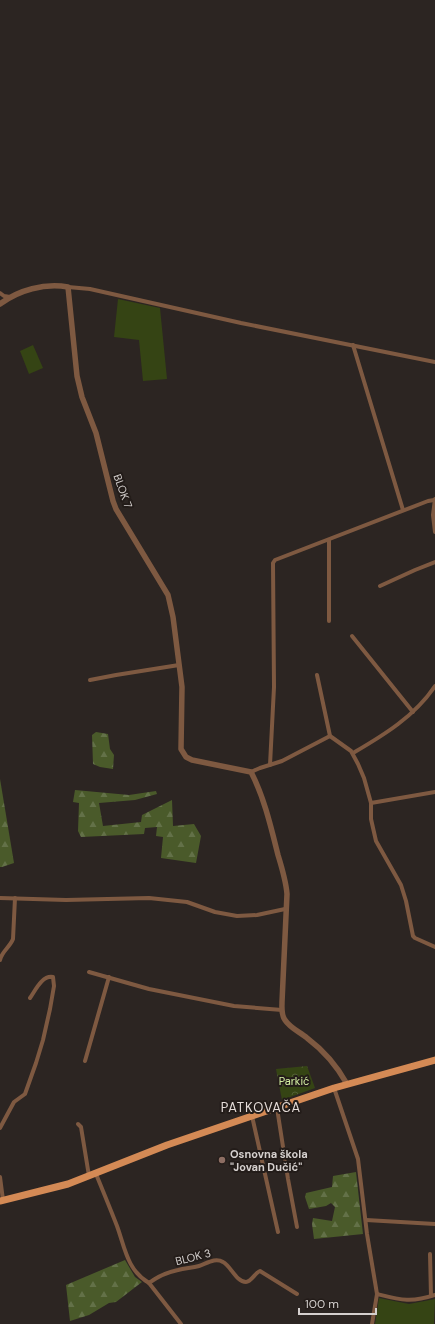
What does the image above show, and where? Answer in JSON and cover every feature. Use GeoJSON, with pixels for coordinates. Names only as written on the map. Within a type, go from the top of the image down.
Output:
{"type":"FeatureCollection","features":[{"type":"Feature","properties":{"kind":"main road"},"geometry":{"type":"LineString","coordinates":[[1,1200],[68,1184],[167,1145],[334,1088],[435,1060]]}},
{"type":"Feature","properties":{"kind":"street"},"geometry":{"type":"LineString","coordinates":[[0,304],[10,297],[50,285],[90,289],[241,323],[435,362]]}},
{"type":"Feature","properties":{"kind":"street","name":"BLOK 7"},"geometry":{"type":"LineString","coordinates":[[68,287],[79,386],[96,433],[113,501],[116,509],[168,595],[182,687],[182,749],[186,757],[192,760],[251,772]]}},
{"type":"Feature","properties":{"kind":"street"},"geometry":{"type":"LineString","coordinates":[[0,293],[4,296],[10,297]]}},
{"type":"Feature","properties":{"kind":"street"},"geometry":{"type":"LineString","coordinates":[[353,345],[403,510]]}},
{"type":"Feature","properties":{"kind":"street"},"geometry":{"type":"LineString","coordinates":[[270,765],[274,687],[273,563],[275,560],[428,500],[435,500],[433,515],[435,532]]}},
{"type":"Feature","properties":{"kind":"street"},"geometry":{"type":"LineString","coordinates":[[328,540],[329,621]]}},
{"type":"Feature","properties":{"kind":"street"},"geometry":{"type":"LineString","coordinates":[[380,586],[435,562]]}},
{"type":"Feature","properties":{"kind":"street"},"geometry":{"type":"LineString","coordinates":[[352,636],[413,712]]}},
{"type":"Feature","properties":{"kind":"street"},"geometry":{"type":"LineString","coordinates":[[90,680],[179,665]]}},
{"type":"Feature","properties":{"kind":"street"},"geometry":{"type":"LineString","coordinates":[[317,675],[330,736]]}},
{"type":"Feature","properties":{"kind":"street"},"geometry":{"type":"LineString","coordinates":[[353,753],[392,729],[413,712],[435,686]]}},
{"type":"Feature","properties":{"kind":"street"},"geometry":{"type":"LineString","coordinates":[[330,736],[282,762],[251,772],[256,780],[286,884],[287,894],[285,909],[283,1017],[285,1021],[308,1038],[333,1062],[347,1084]]}},
{"type":"Feature","properties":{"kind":"street"},"geometry":{"type":"LineString","coordinates":[[330,736],[338,740],[353,753],[364,778],[371,803],[371,819],[376,841],[401,885],[414,936],[415,938],[435,948]]}},
{"type":"Feature","properties":{"kind":"street"},"geometry":{"type":"LineString","coordinates":[[371,803],[435,792]]}},
{"type":"Feature","properties":{"kind":"street"},"geometry":{"type":"LineString","coordinates":[[0,898],[66,900],[149,898],[187,902],[215,912],[237,916],[257,916],[285,909]]}},
{"type":"Feature","properties":{"kind":"street"},"geometry":{"type":"LineString","coordinates":[[0,960],[1,955],[11,943],[13,938],[15,898]]}},
{"type":"Feature","properties":{"kind":"street"},"geometry":{"type":"LineString","coordinates":[[89,972],[149,989],[234,1006],[282,1010]]}},
{"type":"Feature","properties":{"kind":"street"},"geometry":{"type":"LineString","coordinates":[[0,1128],[14,1102],[25,1094],[34,1069],[43,1040],[50,1009],[54,986],[53,977],[49,976],[44,979],[30,998]]}},
{"type":"Feature","properties":{"kind":"street"},"geometry":{"type":"LineString","coordinates":[[84,1061],[109,977]]}},
{"type":"Feature","properties":{"kind":"street"},"geometry":{"type":"LineString","coordinates":[[334,1088],[358,1159],[367,1234],[377,1294],[372,1324]]}},
{"type":"Feature","properties":{"kind":"street"},"geometry":{"type":"LineString","coordinates":[[277,1108],[297,1227]]}},
{"type":"Feature","properties":{"kind":"street"},"geometry":{"type":"LineString","coordinates":[[252,1116],[278,1232]]}},
{"type":"Feature","properties":{"kind":"street"},"geometry":{"type":"LineString","coordinates":[[78,1124],[81,1127],[92,1175],[117,1226],[124,1250],[129,1260],[137,1274],[150,1283],[181,1324]]}},
{"type":"Feature","properties":{"kind":"street"},"geometry":{"type":"LineString","coordinates":[[0,1177],[1,1200]]}},
{"type":"Feature","properties":{"kind":"street"},"geometry":{"type":"LineString","coordinates":[[366,1220],[435,1224]]}},
{"type":"Feature","properties":{"kind":"street"},"geometry":{"type":"LineString","coordinates":[[377,1294],[403,1300],[416,1300],[433,1296],[430,1254]]}},
{"type":"Feature","properties":{"kind":"street","name":"BLOK 3"},"geometry":{"type":"LineString","coordinates":[[150,1283],[154,1279],[177,1270],[199,1266],[216,1260],[223,1262],[240,1280],[246,1282],[249,1281],[256,1273],[260,1271],[297,1294]]}},
{"type":"Feature","properties":{"kind":"green space"},"geometry":{"type":"Polygon","coordinates":[[[118,299],[160,308],[167,379],[143,381],[139,340],[114,337],[118,299]]]}},
{"type":"Feature","properties":{"kind":"green space"},"geometry":{"type":"Polygon","coordinates":[[[33,345],[43,368],[29,374],[20,351],[33,345]]]}},
{"type":"Feature","properties":{"kind":"green space"},"geometry":{"type":"Polygon","coordinates":[[[96,732],[108,734],[110,749],[114,755],[113,769],[100,767],[93,764],[92,735],[96,732]]]}},
{"type":"Feature","properties":{"kind":"green space"},"geometry":{"type":"Polygon","coordinates":[[[0,779],[14,863],[2,867],[0,867],[0,779]]]}},
{"type":"Feature","properties":{"kind":"green space"},"geometry":{"type":"Polygon","coordinates":[[[75,790],[129,795],[156,791],[157,794],[135,800],[99,803],[103,826],[141,822],[142,815],[172,800],[173,826],[194,824],[201,836],[196,863],[161,858],[163,837],[156,836],[157,827],[145,828],[144,834],[81,837],[78,831],[79,803],[73,802],[75,790]]]}},
{"type":"Feature","properties":{"kind":"green space","name":"Parkić"},"geometry":{"type":"Polygon","coordinates":[[[307,1066],[315,1088],[282,1100],[276,1069],[307,1066]]]}},
{"type":"Feature","properties":{"kind":"green space"},"geometry":{"type":"Polygon","coordinates":[[[356,1172],[363,1234],[314,1239],[312,1224],[313,1218],[332,1221],[335,1207],[331,1203],[326,1206],[309,1209],[305,1197],[306,1193],[332,1187],[333,1176],[356,1172]]]}},
{"type":"Feature","properties":{"kind":"green space"},"geometry":{"type":"Polygon","coordinates":[[[125,1260],[135,1277],[142,1282],[116,1302],[109,1303],[89,1315],[70,1321],[66,1285],[125,1260]]]}},
{"type":"Feature","properties":{"kind":"green space"},"geometry":{"type":"Polygon","coordinates":[[[379,1298],[409,1304],[435,1299],[434,1324],[375,1324],[379,1298]]]}},
{"type":"Feature","properties":{"kind":"place","name":"Osnovna škola \"Jovan Dučić\""},"geometry":{"type":"Point","coordinates":[222,1160]}},
{"type":"Feature","properties":{"kind":"district","name":"PATKOVAČA"},"geometry":{"type":"Point","coordinates":[261,1107]}}]}
